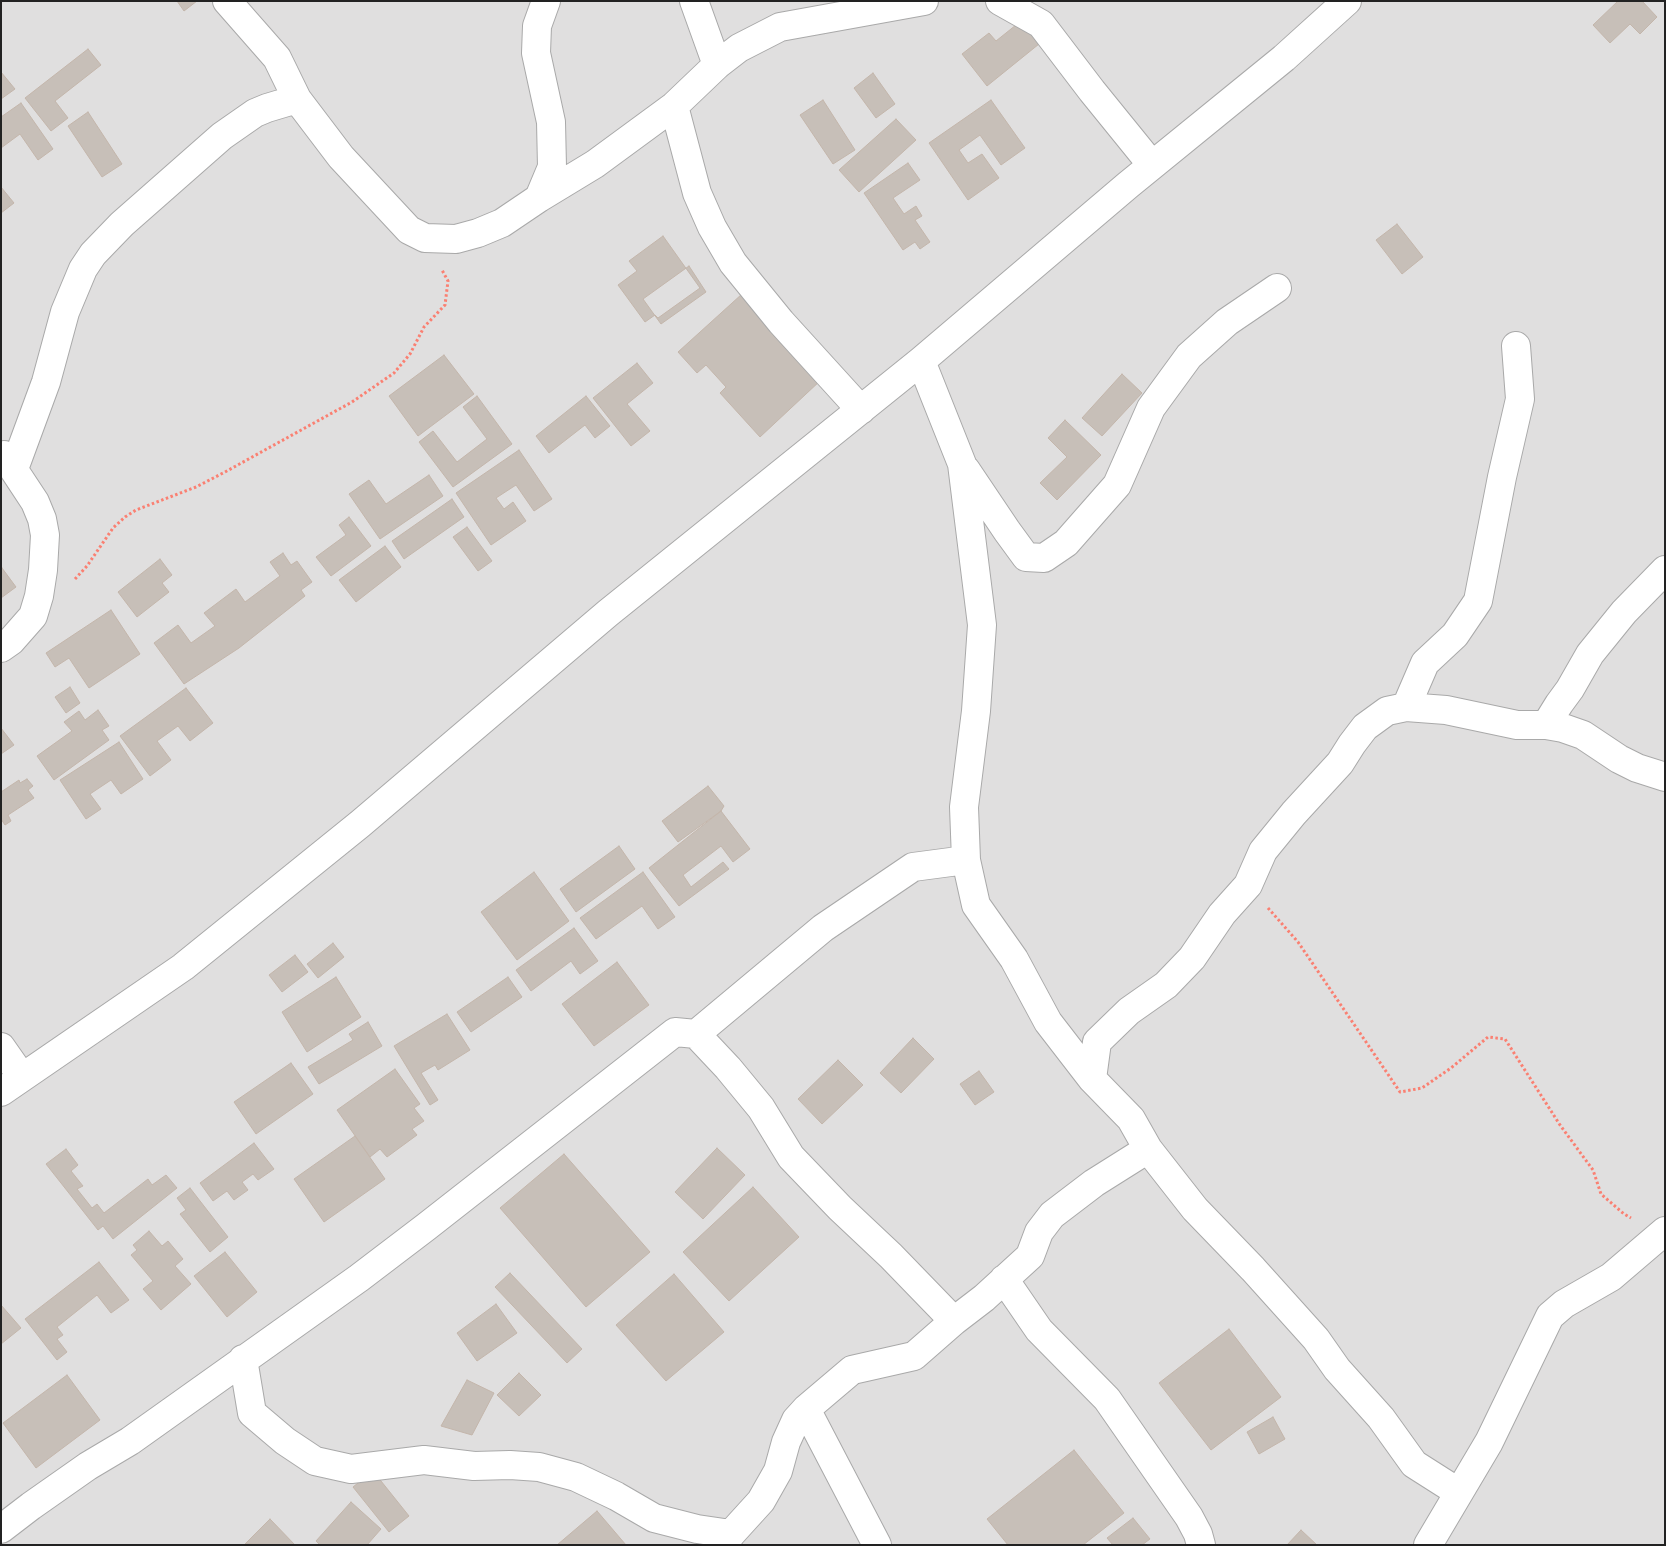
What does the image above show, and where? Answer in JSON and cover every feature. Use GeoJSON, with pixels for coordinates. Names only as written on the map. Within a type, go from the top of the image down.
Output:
{"type":"FeatureCollection","features":[{"type":"Feature","properties":{"kind":"street"},"geometry":{"type":"LineString","coordinates":[[227,1],[277,58],[297,99],[341,157],[409,230],[425,238],[456,239],[478,233],[502,223],[595,164],[674,106],[717,65],[740,48],[780,27],[924,1]]}},
{"type":"Feature","properties":{"kind":"street"},"geometry":{"type":"LineString","coordinates":[[539,198],[552,167],[551,122],[536,53],[537,26],[546,1]]}},
{"type":"Feature","properties":{"kind":"street"},"geometry":{"type":"LineString","coordinates":[[694,1],[717,65]]}},
{"type":"Feature","properties":{"kind":"street"},"geometry":{"type":"LineString","coordinates":[[1000,1],[1040,24],[1152,165]]}},
{"type":"Feature","properties":{"kind":"street"},"geometry":{"type":"LineString","coordinates":[[1,1047],[12,1084],[184,966],[360,824],[608,613],[921,362],[1152,165],[1284,58],[1347,1]]}},
{"type":"Feature","properties":{"kind":"street"},"geometry":{"type":"LineString","coordinates":[[1,648],[18,634],[33,616],[39,596],[43,570],[45,535],[42,519],[35,502],[8,460],[46,382],[65,312],[83,269],[93,254],[122,224],[222,136],[255,113],[297,99]]}},
{"type":"Feature","properties":{"kind":"street"},"geometry":{"type":"LineString","coordinates":[[674,106],[697,193],[712,227],[733,263],[781,322],[861,410]]}},
{"type":"Feature","properties":{"kind":"street"},"geometry":{"type":"LineString","coordinates":[[921,362],[962,464],[1026,557],[1044,558],[1066,543],[1117,485],[1151,408],[1189,356],[1227,322],[1277,288]]}},
{"type":"Feature","properties":{"kind":"street"},"geometry":{"type":"LineString","coordinates":[[1406,706],[1425,663],[1455,635],[1478,602],[1502,477],[1520,398],[1516,346]]}},
{"type":"Feature","properties":{"kind":"street"},"geometry":{"type":"LineString","coordinates":[[962,464],[982,625],[976,711],[964,807],[966,860],[976,905],[1014,959],[1048,1022],[1092,1079],[1131,1119],[1148,1149],[1195,1209],[1253,1269],[1316,1339],[1337,1370],[1381,1418],[1414,1464],[1458,1492]]}},
{"type":"Feature","properties":{"kind":"street"},"geometry":{"type":"LineString","coordinates":[[1546,725],[1590,654],[1624,612],[1665,570]]}},
{"type":"Feature","properties":{"kind":"street"},"geometry":{"type":"LineString","coordinates":[[1092,1079],[1097,1042],[1129,1011],[1166,985],[1192,958],[1222,914],[1248,886],[1263,851],[1294,813],[1340,763],[1365,727],[1387,711],[1406,706],[1446,710],[1517,725],[1546,725],[1563,728],[1583,735],[1619,759],[1661,780]]}},
{"type":"Feature","properties":{"kind":"street"},"geometry":{"type":"LineString","coordinates":[[696,1034],[822,928],[913,867],[966,860]]}},
{"type":"Feature","properties":{"kind":"street"},"geometry":{"type":"LineString","coordinates":[[1,1529],[88,1466],[130,1441],[359,1278],[675,1032],[696,1034],[728,1068],[761,1108],[791,1157],[954,1321]]}},
{"type":"Feature","properties":{"kind":"street"},"geometry":{"type":"LineString","coordinates":[[243,1359],[252,1413],[285,1442],[315,1461],[351,1469],[424,1460],[474,1466],[510,1465],[539,1467],[576,1476],[654,1518],[728,1539],[761,1502],[778,1471],[786,1442],[796,1420],[806,1409],[852,1370],[914,1356],[984,1298],[1030,1256],[1039,1232],[1052,1215],[1094,1183],[1148,1149]]}},
{"type":"Feature","properties":{"kind":"street"},"geometry":{"type":"LineString","coordinates":[[1428,1545],[1489,1442],[1550,1316],[1564,1304],[1611,1277],[1660,1235]]}},
{"type":"Feature","properties":{"kind":"street"},"geometry":{"type":"LineString","coordinates":[[1004,1280],[1039,1330],[1107,1398],[1189,1517],[1198,1534],[1201,1545]]}},
{"type":"Feature","properties":{"kind":"street"},"geometry":{"type":"LineString","coordinates":[[806,1409],[877,1545]]}},
{"type":"Feature","properties":{"kind":"path"},"geometry":{"type":"LineString","coordinates":[[75,580],[113,528],[125,516],[196,487],[225,472],[352,402],[394,373],[410,354],[424,327],[445,305],[448,281],[425,238]]}},
{"type":"Feature","properties":{"kind":"path"},"geometry":{"type":"LineString","coordinates":[[1248,886],[1298,942],[1400,1092],[1422,1088],[1451,1068],[1488,1037],[1505,1039],[1560,1125],[1593,1170],[1602,1194],[1624,1214],[1660,1235]]}},
{"type":"Feature","properties":{"kind":"shaded area"},"geometry":{"type":"Polygon","coordinates":[[[1,1],[1665,1],[1665,1545],[1,1545],[1,1]]]}},
{"type":"Feature","properties":{"kind":"building"},"geometry":{"type":"Polygon","coordinates":[[[177,1],[197,1],[184,11],[177,1]]]}},
{"type":"Feature","properties":{"kind":"building"},"geometry":{"type":"Polygon","coordinates":[[[1618,1],[1642,1],[1657,17],[1640,34],[1630,24],[1610,43],[1593,25],[1618,1]]]}},
{"type":"Feature","properties":{"kind":"building"},"geometry":{"type":"Polygon","coordinates":[[[1021,21],[1039,44],[987,86],[962,54],[989,33],[996,41],[1021,21]]]}},
{"type":"Feature","properties":{"kind":"building"},"geometry":{"type":"Polygon","coordinates":[[[88,49],[101,65],[55,101],[68,118],[51,131],[25,98],[88,49]]]}},
{"type":"Feature","properties":{"kind":"building"},"geometry":{"type":"Polygon","coordinates":[[[1,72],[15,89],[1,99],[1,72]]]}},
{"type":"Feature","properties":{"kind":"building"},"geometry":{"type":"Polygon","coordinates":[[[873,73],[895,104],[876,118],[854,88],[873,73]]]}},
{"type":"Feature","properties":{"kind":"building"},"geometry":{"type":"Polygon","coordinates":[[[823,100],[855,150],[833,164],[800,115],[823,100]]]}},
{"type":"Feature","properties":{"kind":"building"},"geometry":{"type":"Polygon","coordinates":[[[991,100],[1025,148],[1001,165],[980,135],[959,150],[968,163],[982,154],[999,178],[968,200],[929,143],[991,100]]]}},
{"type":"Feature","properties":{"kind":"building"},"geometry":{"type":"Polygon","coordinates":[[[21,103],[53,149],[38,160],[20,134],[1,148],[1,117],[21,103]]]}},
{"type":"Feature","properties":{"kind":"building"},"geometry":{"type":"Polygon","coordinates":[[[88,112],[122,164],[102,177],[68,126],[88,112]]]}},
{"type":"Feature","properties":{"kind":"building"},"geometry":{"type":"Polygon","coordinates":[[[896,119],[916,140],[859,192],[839,170],[896,119]]]}},
{"type":"Feature","properties":{"kind":"building"},"geometry":{"type":"Polygon","coordinates":[[[908,163],[920,180],[893,198],[904,214],[916,206],[922,216],[915,220],[930,242],[920,249],[915,242],[903,250],[864,193],[908,163]]]}},
{"type":"Feature","properties":{"kind":"building"},"geometry":{"type":"Polygon","coordinates":[[[1,187],[14,203],[1,213],[1,187]]]}},
{"type":"Feature","properties":{"kind":"building"},"geometry":{"type":"Polygon","coordinates":[[[1397,224],[1423,257],[1402,274],[1376,240],[1397,224]]]}},
{"type":"Feature","properties":{"kind":"building"},"geometry":{"type":"Polygon","coordinates":[[[663,236],[700,288],[658,318],[655,315],[645,322],[618,285],[637,271],[629,261],[663,236]]]}},
{"type":"Feature","properties":{"kind":"building"},"geometry":{"type":"Polygon","coordinates":[[[689,266],[706,292],[661,324],[643,299],[689,266]]]}},
{"type":"Feature","properties":{"kind":"building"},"geometry":{"type":"Polygon","coordinates":[[[742,294],[821,380],[760,437],[720,393],[726,387],[706,365],[697,373],[678,352],[742,294]]]}},
{"type":"Feature","properties":{"kind":"building"},"geometry":{"type":"Polygon","coordinates":[[[444,355],[474,394],[418,436],[389,396],[444,355]]]}},
{"type":"Feature","properties":{"kind":"building"},"geometry":{"type":"Polygon","coordinates":[[[637,363],[653,383],[627,404],[650,431],[631,446],[593,398],[637,363]]]}},
{"type":"Feature","properties":{"kind":"building"},"geometry":{"type":"Polygon","coordinates":[[[1122,374],[1142,393],[1102,436],[1082,418],[1122,374]]]}},
{"type":"Feature","properties":{"kind":"building"},"geometry":{"type":"Polygon","coordinates":[[[477,396],[512,444],[453,487],[419,442],[433,431],[457,462],[487,439],[463,407],[477,396]]]}},
{"type":"Feature","properties":{"kind":"building"},"geometry":{"type":"Polygon","coordinates":[[[586,396],[610,426],[595,438],[585,425],[549,453],[536,436],[586,396]]]}},
{"type":"Feature","properties":{"kind":"building"},"geometry":{"type":"Polygon","coordinates":[[[1065,420],[1101,455],[1057,500],[1040,483],[1067,457],[1048,438],[1065,420]]]}},
{"type":"Feature","properties":{"kind":"building"},"geometry":{"type":"Polygon","coordinates":[[[519,450],[552,499],[534,511],[516,485],[496,498],[504,509],[513,502],[526,521],[491,545],[456,493],[519,450]]]}},
{"type":"Feature","properties":{"kind":"building"},"geometry":{"type":"Polygon","coordinates":[[[429,475],[443,496],[380,539],[349,494],[369,480],[386,504],[429,475]]]}},
{"type":"Feature","properties":{"kind":"building"},"geometry":{"type":"Polygon","coordinates":[[[452,499],[464,517],[404,559],[392,541],[452,499]]]}},
{"type":"Feature","properties":{"kind":"building"},"geometry":{"type":"Polygon","coordinates":[[[349,517],[371,546],[331,576],[316,557],[346,535],[339,525],[349,517]]]}},
{"type":"Feature","properties":{"kind":"building"},"geometry":{"type":"Polygon","coordinates":[[[467,527],[492,561],[478,571],[453,537],[467,527]]]}},
{"type":"Feature","properties":{"kind":"building"},"geometry":{"type":"Polygon","coordinates":[[[385,546],[401,567],[356,602],[339,580],[385,546]]]}},
{"type":"Feature","properties":{"kind":"building"},"geometry":{"type":"Polygon","coordinates":[[[283,553],[291,565],[297,561],[312,582],[301,590],[305,596],[239,648],[184,684],[154,643],[178,625],[191,643],[215,626],[204,613],[236,589],[245,602],[280,576],[270,562],[283,553]]]}},
{"type":"Feature","properties":{"kind":"building"},"geometry":{"type":"Polygon","coordinates":[[[160,559],[172,575],[162,583],[169,592],[137,617],[118,592],[160,559]]]}},
{"type":"Feature","properties":{"kind":"building"},"geometry":{"type":"Polygon","coordinates":[[[1,569],[16,587],[1,598],[1,569]]]}},
{"type":"Feature","properties":{"kind":"building"},"geometry":{"type":"Polygon","coordinates":[[[111,610],[140,654],[89,688],[69,658],[55,667],[46,653],[111,610]]]}},
{"type":"Feature","properties":{"kind":"building"},"geometry":{"type":"Polygon","coordinates":[[[70,687],[80,703],[66,713],[55,697],[70,687]]]}},
{"type":"Feature","properties":{"kind":"building"},"geometry":{"type":"Polygon","coordinates":[[[186,688],[213,723],[190,741],[178,726],[157,741],[171,760],[150,776],[120,736],[186,688]]]}},
{"type":"Feature","properties":{"kind":"building"},"geometry":{"type":"Polygon","coordinates":[[[98,710],[109,726],[102,730],[109,740],[54,780],[37,756],[72,731],[64,722],[79,711],[85,720],[98,710]]]}},
{"type":"Feature","properties":{"kind":"building"},"geometry":{"type":"Polygon","coordinates":[[[1,728],[14,745],[1,754],[1,728]]]}},
{"type":"Feature","properties":{"kind":"building"},"geometry":{"type":"Polygon","coordinates":[[[119,742],[143,779],[121,794],[111,780],[90,794],[101,809],[86,819],[60,780],[119,742]]]}},
{"type":"Feature","properties":{"kind":"building"},"geometry":{"type":"Polygon","coordinates":[[[27,779],[33,786],[28,790],[34,798],[8,815],[11,821],[5,825],[1,819],[1,792],[19,780],[20,783],[27,779]]]}},
{"type":"Feature","properties":{"kind":"building"},"geometry":{"type":"Polygon","coordinates":[[[708,786],[724,806],[721,811],[678,842],[662,821],[708,786]]]}},
{"type":"Feature","properties":{"kind":"building"},"geometry":{"type":"Polygon","coordinates":[[[721,811],[750,849],[733,862],[721,846],[683,875],[691,887],[723,862],[729,869],[679,906],[649,868],[721,811]]]}},
{"type":"Feature","properties":{"kind":"building"},"geometry":{"type":"Polygon","coordinates":[[[619,846],[635,869],[576,912],[560,889],[619,846]]]}},
{"type":"Feature","properties":{"kind":"building"},"geometry":{"type":"Polygon","coordinates":[[[534,872],[569,921],[517,960],[481,912],[534,872]]]}},
{"type":"Feature","properties":{"kind":"building"},"geometry":{"type":"Polygon","coordinates":[[[643,872],[675,917],[658,929],[642,906],[596,939],[580,918],[643,872]]]}},
{"type":"Feature","properties":{"kind":"building"},"geometry":{"type":"Polygon","coordinates":[[[574,928],[598,961],[580,974],[571,961],[531,991],[516,970],[574,928]]]}},
{"type":"Feature","properties":{"kind":"building"},"geometry":{"type":"Polygon","coordinates":[[[333,943],[344,957],[318,978],[307,964],[333,943]]]}},
{"type":"Feature","properties":{"kind":"building"},"geometry":{"type":"Polygon","coordinates":[[[295,955],[308,972],[282,992],[269,975],[295,955]]]}},
{"type":"Feature","properties":{"kind":"building"},"geometry":{"type":"Polygon","coordinates":[[[617,962],[649,1005],[594,1046],[562,1004],[617,962]]]}},
{"type":"Feature","properties":{"kind":"building"},"geometry":{"type":"Polygon","coordinates":[[[336,977],[361,1017],[307,1052],[282,1012],[336,977]]]}},
{"type":"Feature","properties":{"kind":"building"},"geometry":{"type":"Polygon","coordinates":[[[508,977],[522,997],[471,1032],[457,1012],[508,977]]]}},
{"type":"Feature","properties":{"kind":"building"},"geometry":{"type":"Polygon","coordinates":[[[447,1014],[470,1050],[438,1070],[435,1065],[421,1073],[438,1100],[430,1105],[394,1046],[447,1014]]]}},
{"type":"Feature","properties":{"kind":"building"},"geometry":{"type":"Polygon","coordinates":[[[368,1022],[382,1046],[319,1084],[308,1067],[353,1040],[349,1034],[368,1022]]]}},
{"type":"Feature","properties":{"kind":"building"},"geometry":{"type":"Polygon","coordinates":[[[913,1038],[934,1059],[901,1093],[880,1073],[913,1038]]]}},
{"type":"Feature","properties":{"kind":"building"},"geometry":{"type":"Polygon","coordinates":[[[838,1060],[863,1085],[822,1124],[798,1099],[838,1060]]]}},
{"type":"Feature","properties":{"kind":"building"},"geometry":{"type":"Polygon","coordinates":[[[291,1063],[313,1094],[256,1134],[234,1102],[291,1063]]]}},
{"type":"Feature","properties":{"kind":"building"},"geometry":{"type":"Polygon","coordinates":[[[395,1069],[420,1104],[414,1108],[424,1121],[412,1129],[417,1135],[387,1157],[380,1149],[370,1157],[337,1110],[395,1069]]]}},
{"type":"Feature","properties":{"kind":"building"},"geometry":{"type":"Polygon","coordinates":[[[979,1071],[994,1092],[975,1105],[960,1084],[979,1071]]]}},
{"type":"Feature","properties":{"kind":"building"},"geometry":{"type":"Polygon","coordinates":[[[355,1136],[385,1179],[324,1222],[294,1179],[355,1136]]]}},
{"type":"Feature","properties":{"kind":"building"},"geometry":{"type":"Polygon","coordinates":[[[254,1143],[274,1169],[258,1180],[253,1174],[242,1182],[248,1190],[234,1200],[227,1191],[213,1201],[200,1183],[254,1143]]]}},
{"type":"Feature","properties":{"kind":"building"},"geometry":{"type":"Polygon","coordinates":[[[717,1148],[745,1175],[703,1219],[675,1192],[717,1148]]]}},
{"type":"Feature","properties":{"kind":"building"},"geometry":{"type":"Polygon","coordinates":[[[66,1149],[78,1165],[71,1171],[83,1186],[77,1189],[92,1208],[97,1204],[104,1213],[148,1179],[152,1185],[166,1175],[177,1188],[113,1239],[103,1226],[98,1230],[46,1164],[66,1149]]]}},
{"type":"Feature","properties":{"kind":"building"},"geometry":{"type":"Polygon","coordinates":[[[564,1154],[650,1252],[586,1307],[500,1208],[564,1154]]]}},
{"type":"Feature","properties":{"kind":"building"},"geometry":{"type":"Polygon","coordinates":[[[753,1187],[799,1237],[729,1301],[683,1252],[753,1187]]]}},
{"type":"Feature","properties":{"kind":"building"},"geometry":{"type":"Polygon","coordinates":[[[190,1188],[228,1237],[210,1252],[180,1214],[186,1210],[177,1198],[190,1188]]]}},
{"type":"Feature","properties":{"kind":"building"},"geometry":{"type":"Polygon","coordinates":[[[149,1231],[162,1246],[168,1241],[183,1259],[175,1266],[191,1284],[161,1310],[143,1289],[153,1281],[131,1255],[137,1250],[133,1245],[149,1231]]]}},
{"type":"Feature","properties":{"kind":"building"},"geometry":{"type":"Polygon","coordinates":[[[225,1252],[257,1292],[227,1317],[194,1276],[225,1252]]]}},
{"type":"Feature","properties":{"kind":"building"},"geometry":{"type":"Polygon","coordinates":[[[99,1262],[129,1300],[111,1313],[97,1295],[57,1327],[63,1335],[57,1339],[67,1352],[57,1360],[25,1319],[99,1262]]]}},
{"type":"Feature","properties":{"kind":"building"},"geometry":{"type":"Polygon","coordinates":[[[510,1273],[582,1349],[567,1363],[495,1287],[510,1273]]]}},
{"type":"Feature","properties":{"kind":"building"},"geometry":{"type":"Polygon","coordinates":[[[674,1274],[724,1332],[666,1381],[616,1325],[674,1274]]]}},
{"type":"Feature","properties":{"kind":"building"},"geometry":{"type":"Polygon","coordinates":[[[496,1304],[517,1333],[477,1361],[457,1333],[496,1304]]]}},
{"type":"Feature","properties":{"kind":"building"},"geometry":{"type":"Polygon","coordinates":[[[1,1305],[21,1328],[1,1344],[1,1305]]]}},
{"type":"Feature","properties":{"kind":"building"},"geometry":{"type":"Polygon","coordinates":[[[1229,1329],[1281,1397],[1211,1450],[1159,1383],[1229,1329]]]}},
{"type":"Feature","properties":{"kind":"building"},"geometry":{"type":"Polygon","coordinates":[[[519,1373],[541,1395],[519,1416],[497,1395],[519,1373]]]}},
{"type":"Feature","properties":{"kind":"building"},"geometry":{"type":"Polygon","coordinates":[[[67,1375],[100,1420],[36,1468],[3,1423],[67,1375]]]}},
{"type":"Feature","properties":{"kind":"building"},"geometry":{"type":"Polygon","coordinates":[[[467,1380],[494,1393],[472,1435],[441,1426],[467,1380]]]}},
{"type":"Feature","properties":{"kind":"building"},"geometry":{"type":"Polygon","coordinates":[[[1273,1417],[1285,1439],[1259,1454],[1247,1432],[1273,1417]]]}},
{"type":"Feature","properties":{"kind":"building"},"geometry":{"type":"Polygon","coordinates":[[[1074,1450],[1124,1513],[1083,1545],[1008,1545],[987,1519],[1074,1450]]]}},
{"type":"Feature","properties":{"kind":"building"},"geometry":{"type":"Polygon","coordinates":[[[373,1471],[409,1516],[389,1532],[353,1487],[373,1471]]]}},
{"type":"Feature","properties":{"kind":"building"},"geometry":{"type":"Polygon","coordinates":[[[351,1502],[381,1529],[367,1545],[320,1545],[316,1541],[351,1502]]]}},
{"type":"Feature","properties":{"kind":"building"},"geometry":{"type":"Polygon","coordinates":[[[597,1511],[626,1545],[557,1545],[597,1511]]]}},
{"type":"Feature","properties":{"kind":"building"},"geometry":{"type":"Polygon","coordinates":[[[1133,1518],[1150,1539],[1142,1545],[1113,1545],[1107,1538],[1133,1518]]]}},
{"type":"Feature","properties":{"kind":"building"},"geometry":{"type":"Polygon","coordinates":[[[270,1519],[295,1545],[245,1544],[270,1519]]]}},
{"type":"Feature","properties":{"kind":"building"},"geometry":{"type":"Polygon","coordinates":[[[1301,1530],[1317,1545],[1287,1545],[1301,1530]]]}}]}
